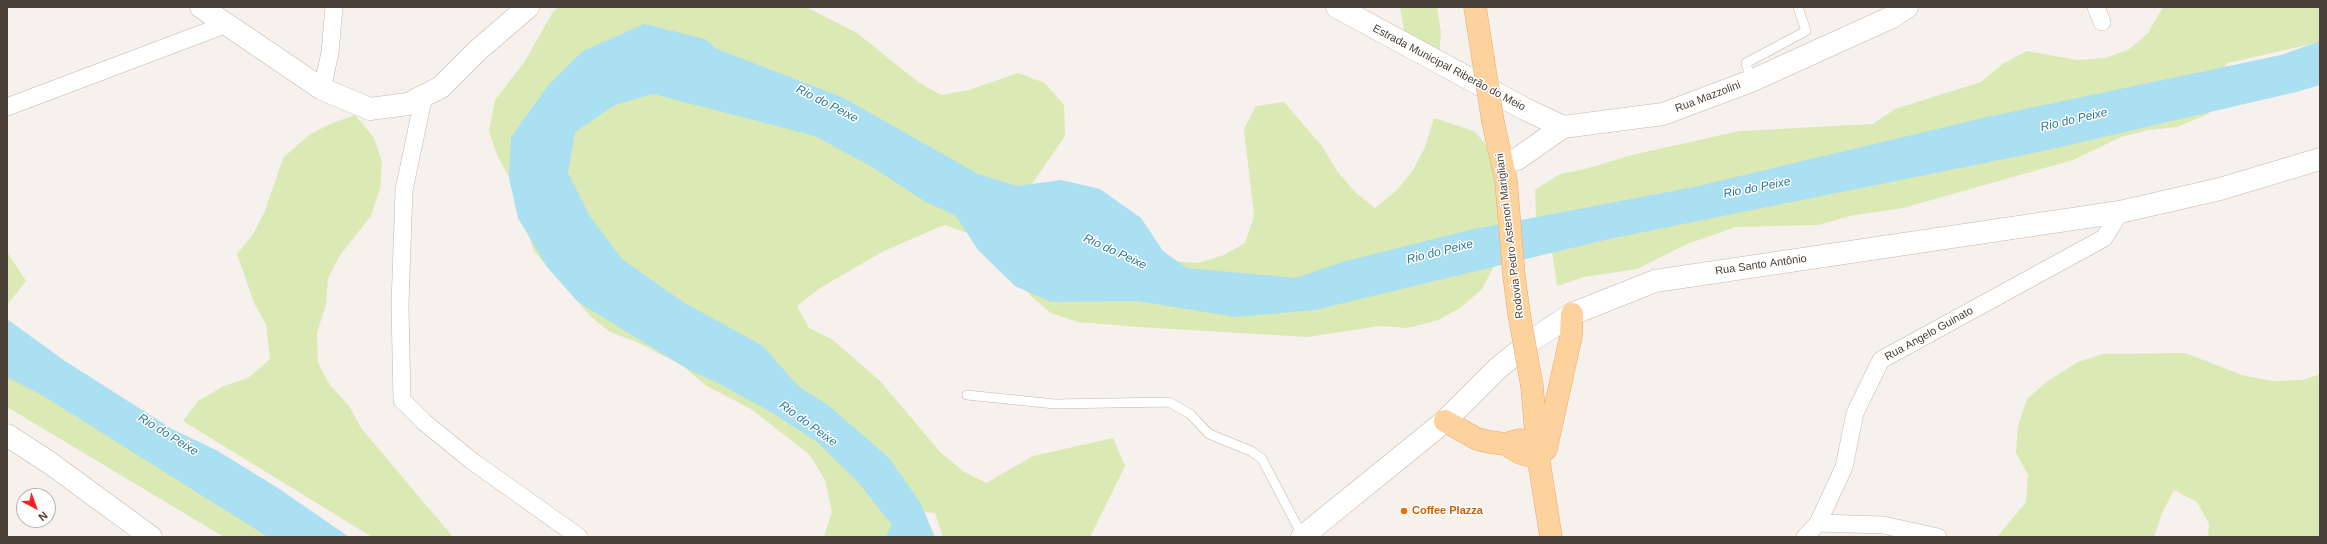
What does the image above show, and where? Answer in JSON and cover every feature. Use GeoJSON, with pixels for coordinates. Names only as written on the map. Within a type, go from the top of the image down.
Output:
{"type":"FeatureCollection","features":[{"type":"Feature","properties":{"kind":"main road","name":"Rodovia Pedro Astenori Marigliani"},"geometry":{"type":"LineString","coordinates":[[1475,7],[1493,122],[1505,172],[1514,276],[1532,386],[1538,456],[1551,537]]}},
{"type":"Feature","properties":{"kind":"main road"},"geometry":{"type":"LineString","coordinates":[[1445,421],[1477,439],[1504,444],[1525,455],[1538,456],[1546,449],[1551,434],[1571,336],[1572,314]]}},
{"type":"Feature","properties":{"kind":"main road"},"geometry":{"type":"LineString","coordinates":[[1504,444],[1537,434]]}},
{"type":"Feature","properties":{"kind":"street"},"geometry":{"type":"LineString","coordinates":[[201,7],[322,89],[370,109],[408,104],[441,87],[477,51],[528,7]]}},
{"type":"Feature","properties":{"kind":"street"},"geometry":{"type":"LineString","coordinates":[[322,89],[330,53],[334,7]]}},
{"type":"Feature","properties":{"kind":"street","name":"Estrada Municipal Riberão do Meio"},"geometry":{"type":"LineString","coordinates":[[1337,7],[1525,109],[1563,127]]}},
{"type":"Feature","properties":{"kind":"street","name":"Rua Mazzolini"},"geometry":{"type":"LineString","coordinates":[[1505,172],[1517,159],[1563,127],[1663,114],[1751,81],[1892,17],[1907,7]]}},
{"type":"Feature","properties":{"kind":"street"},"geometry":{"type":"LineString","coordinates":[[7,107],[227,24]]}},
{"type":"Feature","properties":{"kind":"street"},"geometry":{"type":"LineString","coordinates":[[424,95],[404,190],[400,305],[402,400],[424,422],[472,461],[580,537]]}},
{"type":"Feature","properties":{"kind":"street","name":"Rua Santo Antônio"},"geometry":{"type":"LineString","coordinates":[[1302,537],[1445,421],[1497,369],[1531,341],[1572,314],[1656,281],[2120,212],[2220,189],[2320,159]]}},
{"type":"Feature","properties":{"kind":"street","name":"Rua Angelo Guinato"},"geometry":{"type":"LineString","coordinates":[[1805,537],[1818,523],[1844,466],[1855,413],[1881,360],[2104,238],[2120,212]]}},
{"type":"Feature","properties":{"kind":"street"},"geometry":{"type":"LineString","coordinates":[[7,435],[44,459],[151,537]]}},
{"type":"Feature","properties":{"kind":"street"},"geometry":{"type":"LineString","coordinates":[[1818,523],[1883,525],[1938,537]]}},
{"type":"Feature","properties":{"kind":"lane"},"geometry":{"type":"LineString","coordinates":[[1751,81],[1746,63],[1806,31],[1798,7]]}},
{"type":"Feature","properties":{"kind":"lane"},"geometry":{"type":"LineString","coordinates":[[967,395],[1055,404],[1170,402],[1190,414],[1209,434],[1251,450],[1262,459],[1302,537]]}},
{"type":"Feature","properties":{"kind":"green space"},"geometry":{"type":"Polygon","coordinates":[[[559,7],[806,7],[857,33],[918,82],[941,95],[969,90],[1018,73],[1045,83],[1064,105],[1065,136],[1023,197],[1172,261],[1199,263],[1224,255],[1245,243],[1254,216],[1244,129],[1256,106],[1284,102],[1322,146],[1337,171],[1356,193],[1375,208],[1397,190],[1413,170],[1425,147],[1434,118],[1474,131],[1496,156],[1501,184],[1494,266],[1482,289],[1460,308],[1438,320],[1407,328],[1380,326],[1307,337],[1139,327],[1078,322],[1051,313],[1032,297],[991,250],[971,234],[944,225],[884,251],[820,288],[797,306],[809,328],[833,340],[881,382],[940,452],[963,471],[986,483],[1033,456],[1113,438],[1125,466],[1090,537],[943,537],[935,513],[908,511],[899,537],[824,537],[832,512],[825,480],[810,455],[751,409],[705,385],[683,366],[637,342],[610,332],[591,317],[534,251],[509,177],[497,155],[489,131],[495,100],[525,61],[553,12],[559,7]]]}},
{"type":"Feature","properties":{"kind":"green space"},"geometry":{"type":"Polygon","coordinates":[[[1400,7],[1437,7],[1441,32],[1439,59],[1406,43],[1400,7]]]}},
{"type":"Feature","properties":{"kind":"green space"},"geometry":{"type":"Polygon","coordinates":[[[2163,7],[2320,7],[2320,42],[2228,63],[2225,65],[2223,92],[2208,114],[2177,127],[2149,130],[2121,137],[2073,160],[1903,208],[1849,216],[1819,225],[1736,227],[1687,244],[1637,269],[1584,277],[1557,286],[1550,237],[1536,216],[1535,190],[1560,174],[1585,169],[1632,155],[1739,131],[1873,124],[1895,109],[1981,82],[2004,63],[2027,51],[2077,60],[2105,58],[2128,50],[2148,33],[2163,7]]]}},
{"type":"Feature","properties":{"kind":"green space"},"geometry":{"type":"Polygon","coordinates":[[[355,115],[374,138],[382,162],[380,189],[371,216],[340,255],[328,278],[326,305],[317,332],[318,363],[330,385],[349,406],[361,428],[453,537],[372,537],[183,421],[198,401],[224,386],[248,378],[270,359],[266,324],[254,303],[237,254],[253,234],[265,211],[283,158],[309,135],[330,124],[355,115]]]}},
{"type":"Feature","properties":{"kind":"green space"},"geometry":{"type":"Polygon","coordinates":[[[7,252],[26,281],[7,305],[7,252]]]}},
{"type":"Feature","properties":{"kind":"green space"},"geometry":{"type":"Polygon","coordinates":[[[2185,353],[2242,375],[2272,381],[2303,380],[2320,374],[2320,537],[2208,537],[2209,524],[2197,502],[2174,490],[2162,513],[2154,537],[1997,537],[2026,502],[2028,475],[2016,453],[2018,426],[2027,399],[2049,380],[2078,362],[2103,354],[2185,353]]]}},
{"type":"Feature","properties":{"kind":"green space"},"geometry":{"type":"Polygon","coordinates":[[[7,358],[323,537],[224,537],[7,407],[7,358]]]}},
{"type":"Feature","properties":{"kind":"water","name":"Rio do Peixe"},"geometry":{"type":"Polygon","coordinates":[[[644,24],[705,39],[717,49],[842,97],[978,174],[1017,186],[1061,180],[1100,189],[1141,218],[1163,251],[1187,268],[1296,278],[1342,262],[1474,229],[1694,187],[1987,117],[2281,55],[2320,41],[2320,85],[2296,92],[2039,152],[1609,239],[1315,310],[1236,317],[1137,301],[1051,302],[1015,286],[978,250],[956,216],[926,202],[872,167],[815,136],[653,94],[615,105],[575,132],[568,173],[589,215],[622,259],[683,302],[763,346],[798,386],[828,405],[889,458],[920,502],[935,537],[885,537],[892,525],[857,481],[817,442],[771,412],[718,383],[689,370],[578,302],[547,267],[518,218],[509,178],[511,137],[549,84],[583,51],[644,24]]]}},
{"type":"Feature","properties":{"kind":"water","name":"Rio do Peixe"},"geometry":{"type":"Polygon","coordinates":[[[7,319],[65,361],[172,429],[216,450],[278,488],[349,537],[268,537],[45,397],[7,377],[7,319]]]}},
{"type":"Feature","properties":{"kind":"place","name":"Coffee Plazza"},"geometry":{"type":"Point","coordinates":[1404,511]}}]}
